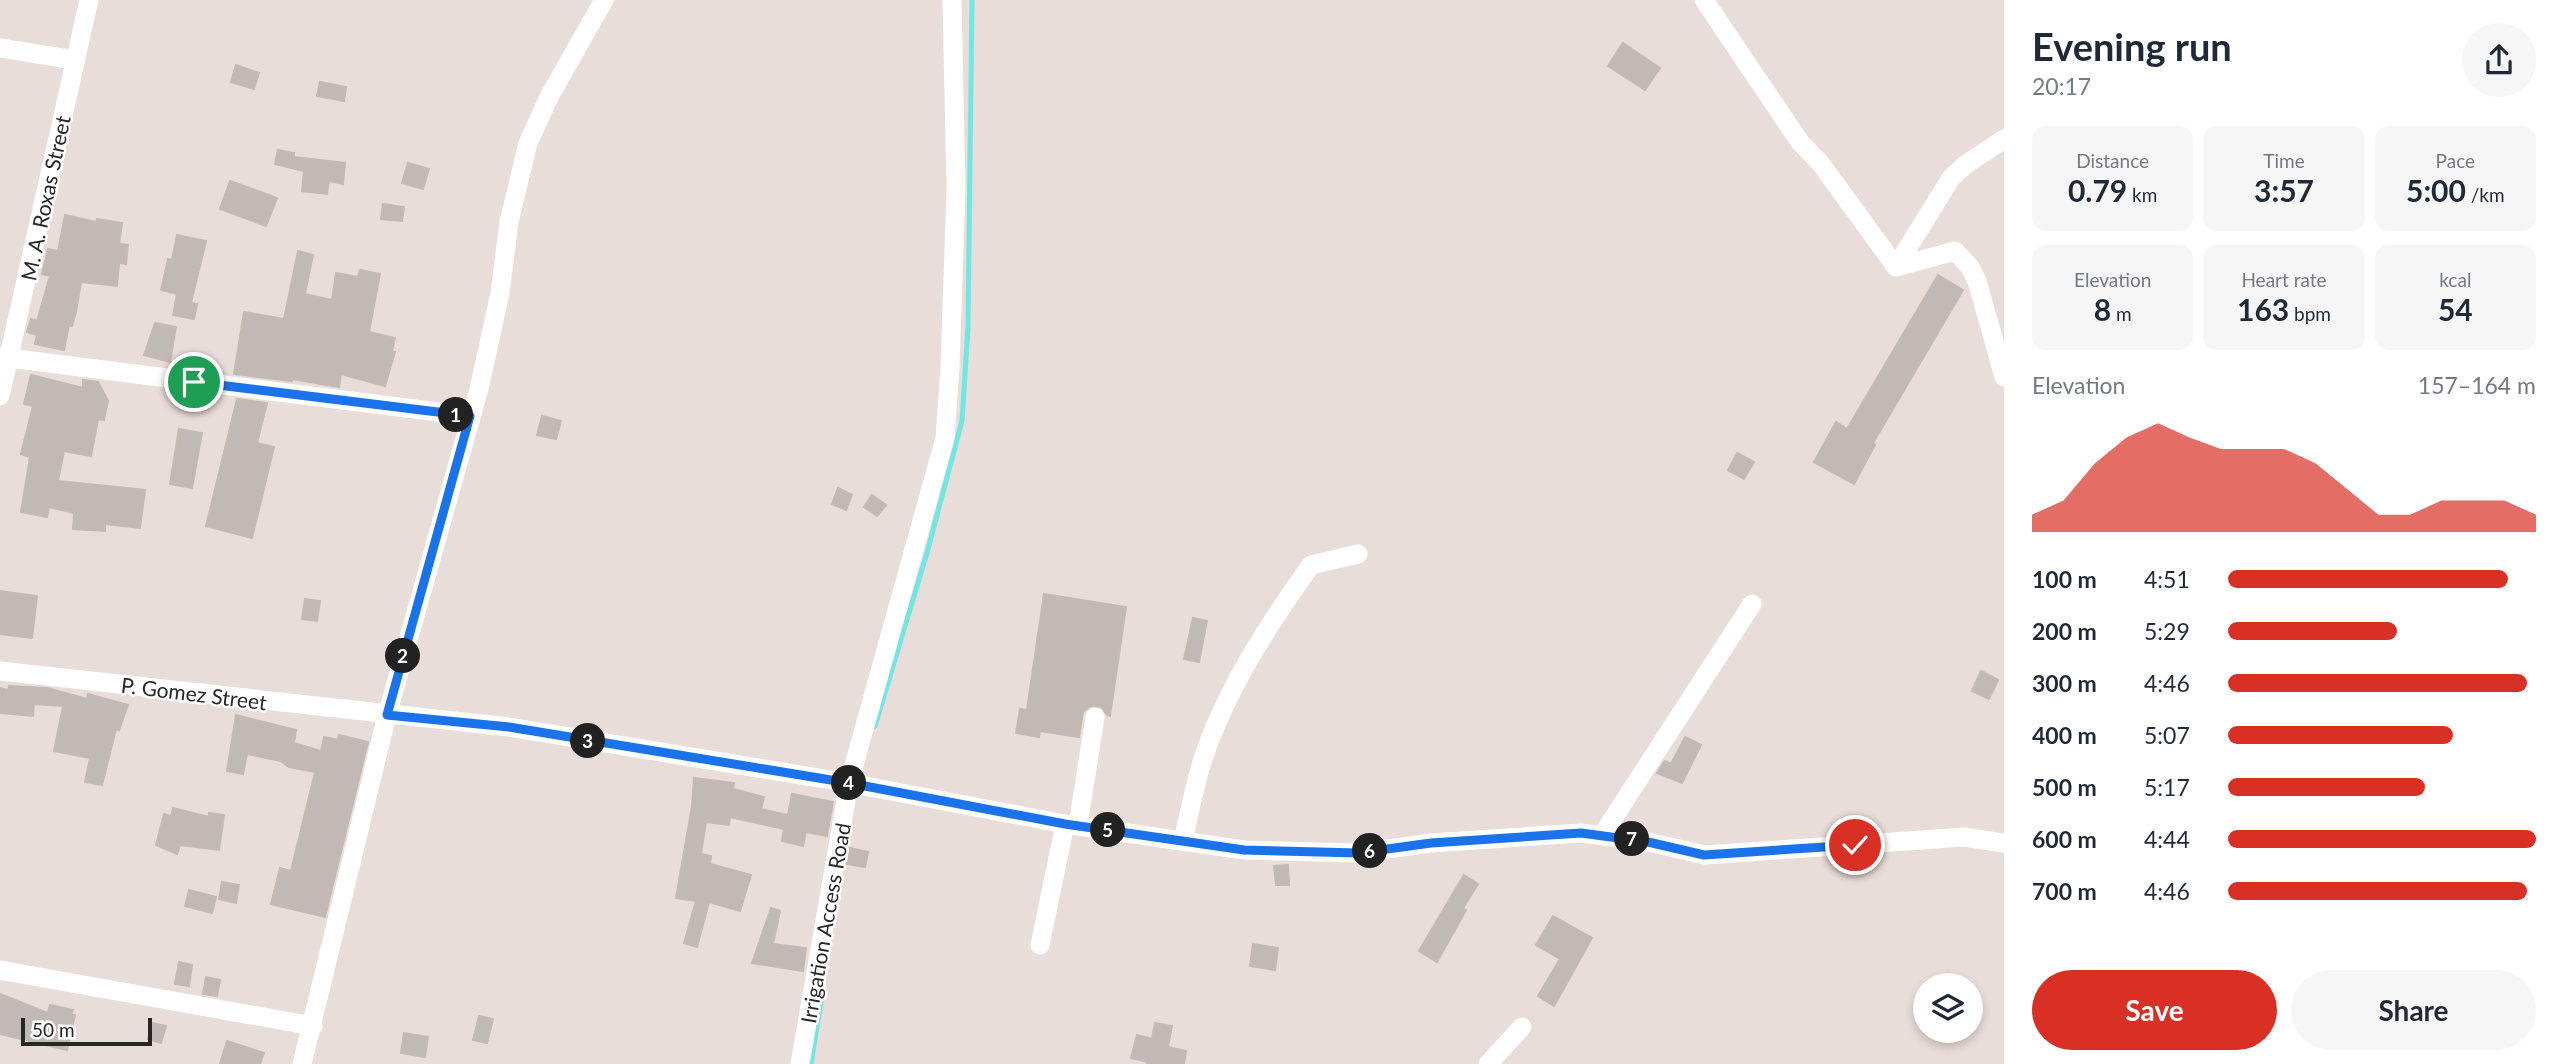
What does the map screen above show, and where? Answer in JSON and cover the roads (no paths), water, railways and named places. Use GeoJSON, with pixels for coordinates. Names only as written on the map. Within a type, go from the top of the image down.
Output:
{"type":"FeatureCollection","features":[{"type":"Feature","properties":{"kind":"street","name":"M. A. Roxas Street"},"geometry":{"type":"LineString","coordinates":[[0,397],[5,358],[89,0]]}},
{"type":"Feature","properties":{"kind":"street"},"geometry":{"type":"LineString","coordinates":[[302,1064],[387,715],[479,389],[500,293],[509,222],[528,143],[549,97],[604,0]]}},
{"type":"Feature","properties":{"kind":"street","name":"Irrigation Access Road"},"geometry":{"type":"LineString","coordinates":[[800,1064],[849,783],[944,438],[950,367],[956,190],[952,0]]}},
{"type":"Feature","properties":{"kind":"street"},"geometry":{"type":"LineString","coordinates":[[1703,0],[1800,142],[1821,164],[1896,267]]}},
{"type":"Feature","properties":{"kind":"street"},"geometry":{"type":"LineString","coordinates":[[0,48],[75,60]]}},
{"type":"Feature","properties":{"kind":"street"},"geometry":{"type":"LineString","coordinates":[[1896,267],[1951,178],[1971,160],[2004,139]]}},
{"type":"Feature","properties":{"kind":"street"},"geometry":{"type":"LineString","coordinates":[[1896,267],[1955,251],[1970,267],[1977,281],[2004,377]]}},
{"type":"Feature","properties":{"kind":"street"},"geometry":{"type":"LineString","coordinates":[[5,358],[470,416]]}},
{"type":"Feature","properties":{"kind":"street"},"geometry":{"type":"LineString","coordinates":[[1183,841],[1202,762],[1236,683],[1311,565],[1358,554]]}},
{"type":"Feature","properties":{"kind":"street"},"geometry":{"type":"LineString","coordinates":[[1603,834],[1752,604]]}},
{"type":"Feature","properties":{"kind":"street","name":"P. Gomez Street"},"geometry":{"type":"LineString","coordinates":[[0,671],[509,727],[849,783],[1072,825],[1273,852],[1358,853],[1431,843],[1543,834],[1603,834],[1704,855],[1964,837],[2004,843]]}},
{"type":"Feature","properties":{"kind":"street"},"geometry":{"type":"LineString","coordinates":[[1040,945],[1072,825],[1095,716]]}},
{"type":"Feature","properties":{"kind":"street"},"geometry":{"type":"LineString","coordinates":[[0,970],[313,1026]]}},
{"type":"Feature","properties":{"kind":"street"},"geometry":{"type":"LineString","coordinates":[[1488,1064],[1522,1027]]}},
{"type":"Feature","properties":{"kind":"waterway"},"geometry":{"type":"LineString","coordinates":[[875,726],[927,553],[962,421],[968,327],[972,0]]}},
{"type":"Feature","properties":{"kind":"waterway"},"geometry":{"type":"LineString","coordinates":[[811,1064],[823,990]]}}]}
